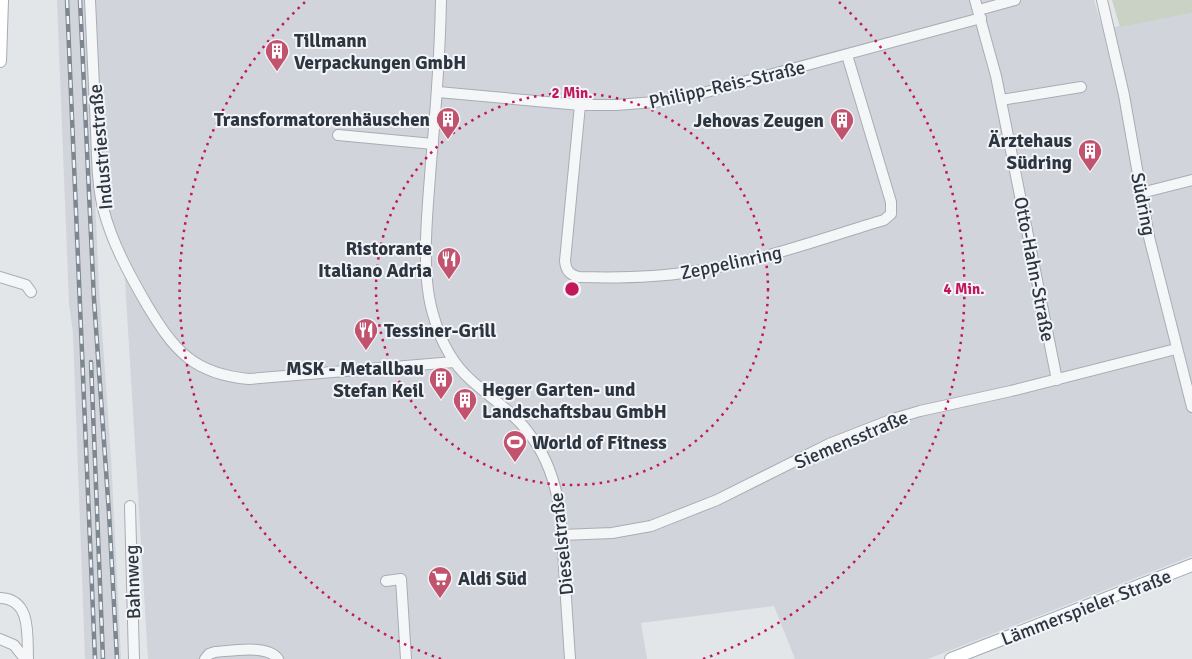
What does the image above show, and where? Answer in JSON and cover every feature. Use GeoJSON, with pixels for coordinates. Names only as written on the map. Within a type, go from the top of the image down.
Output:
{"type":"FeatureCollection","features":[{"type":"Feature","properties":{"kind":"main road"},"geometry":{"type":"LineString","coordinates":[[0,61],[2,0]]}},
{"type":"Feature","properties":{"kind":"main road","name":"Lämmerspieler Straße"},"geometry":{"type":"LineString","coordinates":[[951,659],[1192,565]]}},
{"type":"Feature","properties":{"kind":"street","name":"Industriestraße"},"geometry":{"type":"LineString","coordinates":[[90,0],[98,174],[103,206],[114,242],[125,266],[161,329],[173,345],[189,359],[213,372],[249,379],[454,362]]}},
{"type":"Feature","properties":{"kind":"street","name":"Dieselstraße"},"geometry":{"type":"LineString","coordinates":[[441,0],[438,92],[427,215],[428,286],[432,310],[439,335],[454,362],[470,380],[516,418],[535,441],[547,464],[560,504],[570,659]]}},
{"type":"Feature","properties":{"kind":"street"},"geometry":{"type":"LineString","coordinates":[[978,9],[1015,0]]}},
{"type":"Feature","properties":{"kind":"street","name":"Südring"},"geometry":{"type":"LineString","coordinates":[[1102,0],[1124,95],[1150,237],[1176,350],[1192,407]]}},
{"type":"Feature","properties":{"kind":"street","name":"Philipp-Reis-Straße"},"geometry":{"type":"LineString","coordinates":[[438,92],[580,105],[616,106],[678,99],[847,55],[978,9]]}},
{"type":"Feature","properties":{"kind":"street","name":"Otto-Hahn-Straße"},"geometry":{"type":"LineString","coordinates":[[978,9],[1001,100],[1057,380]]}},
{"type":"Feature","properties":{"kind":"street","name":"Zeppelinring"},"geometry":{"type":"LineString","coordinates":[[580,105],[566,261],[568,272],[579,277],[644,277],[712,268],[780,251],[884,220],[891,214],[890,202],[847,55]]}},
{"type":"Feature","properties":{"kind":"street"},"geometry":{"type":"LineString","coordinates":[[1001,100],[1081,87]]}},
{"type":"Feature","properties":{"kind":"street"},"geometry":{"type":"LineString","coordinates":[[338,135],[433,144]]}},
{"type":"Feature","properties":{"kind":"street"},"geometry":{"type":"LineString","coordinates":[[1141,192],[1192,180]]}},
{"type":"Feature","properties":{"kind":"street"},"geometry":{"type":"LineString","coordinates":[[0,277],[26,285],[31,292]]}},
{"type":"Feature","properties":{"kind":"street","name":"Siemensstraße"},"geometry":{"type":"LineString","coordinates":[[562,535],[618,532],[651,526],[717,500],[829,444],[886,422],[920,411],[1057,380],[1176,350]]}},
{"type":"Feature","properties":{"kind":"street","name":"Bahnweg"},"geometry":{"type":"LineString","coordinates":[[130,506],[134,659]]}},
{"type":"Feature","properties":{"kind":"street"},"geometry":{"type":"LineString","coordinates":[[386,581],[401,579],[406,659]]}},
{"type":"Feature","properties":{"kind":"street"},"geometry":{"type":"LineString","coordinates":[[0,598],[16,602],[25,613],[26,659]]}},
{"type":"Feature","properties":{"kind":"street"},"geometry":{"type":"LineString","coordinates":[[0,638],[14,645],[26,659]]}},
{"type":"Feature","properties":{"kind":"street"},"geometry":{"type":"LineString","coordinates":[[205,659],[209,654],[215,652],[262,650],[273,653],[278,659]]}},
{"type":"Feature","properties":{"kind":"shaded area"},"geometry":{"type":"Polygon","coordinates":[[[57,0],[86,0],[99,287],[111,457],[121,659],[85,659],[73,333],[69,304],[57,0]]]}},
{"type":"Feature","properties":{"kind":"shaded area"},"geometry":{"type":"Polygon","coordinates":[[[96,0],[1094,0],[1103,29],[1192,13],[1192,556],[928,659],[795,659],[774,606],[641,623],[647,659],[148,659],[123,247],[106,205],[102,181],[96,0]]]}},
{"type":"Feature","properties":{"kind":"green space"},"geometry":{"type":"Polygon","coordinates":[[[1112,0],[1192,0],[1192,13],[1120,27],[1112,0]]]}},
{"type":"Feature","properties":{"kind":"railway"},"geometry":{"type":"LineString","coordinates":[[67,0],[95,659]]}},
{"type":"Feature","properties":{"kind":"railway"},"geometry":{"type":"LineString","coordinates":[[80,0],[94,300],[117,659]]}},
{"type":"Feature","properties":{"kind":"railway"},"geometry":{"type":"LineString","coordinates":[[91,362],[103,659]]}},
{"type":"Feature","properties":{"kind":"place","name":"Tillmann Verpackungen GmbH"},"geometry":{"type":"Point","coordinates":[277,72]}},
{"type":"Feature","properties":{"kind":"place","name":"Transformatorenhäuschen"},"geometry":{"type":"Point","coordinates":[448,140]}},
{"type":"Feature","properties":{"kind":"place","name":"Jehovas Zeugen"},"geometry":{"type":"Point","coordinates":[842,141]}},
{"type":"Feature","properties":{"kind":"place","name":"Ärztehaus Südring"},"geometry":{"type":"Point","coordinates":[1090,172]}},
{"type":"Feature","properties":{"kind":"place","name":"Ristorante Italiano Adria"},"geometry":{"type":"Point","coordinates":[449,280]}},
{"type":"Feature","properties":{"kind":"place","name":"Tessiner-Grill"},"geometry":{"type":"Point","coordinates":[366,351]}},
{"type":"Feature","properties":{"kind":"place","name":"MSK - Metallbau Stefan Keil"},"geometry":{"type":"Point","coordinates":[441,400]}},
{"type":"Feature","properties":{"kind":"place","name":"Heger Garten- und Landschaftsbau GmbH"},"geometry":{"type":"Point","coordinates":[465,421]}},
{"type":"Feature","properties":{"kind":"place","name":"World of Fitness"},"geometry":{"type":"Point","coordinates":[515,463]}},
{"type":"Feature","properties":{"kind":"place","name":"Aldi Süd"},"geometry":{"type":"Point","coordinates":[440,599]}}]}
